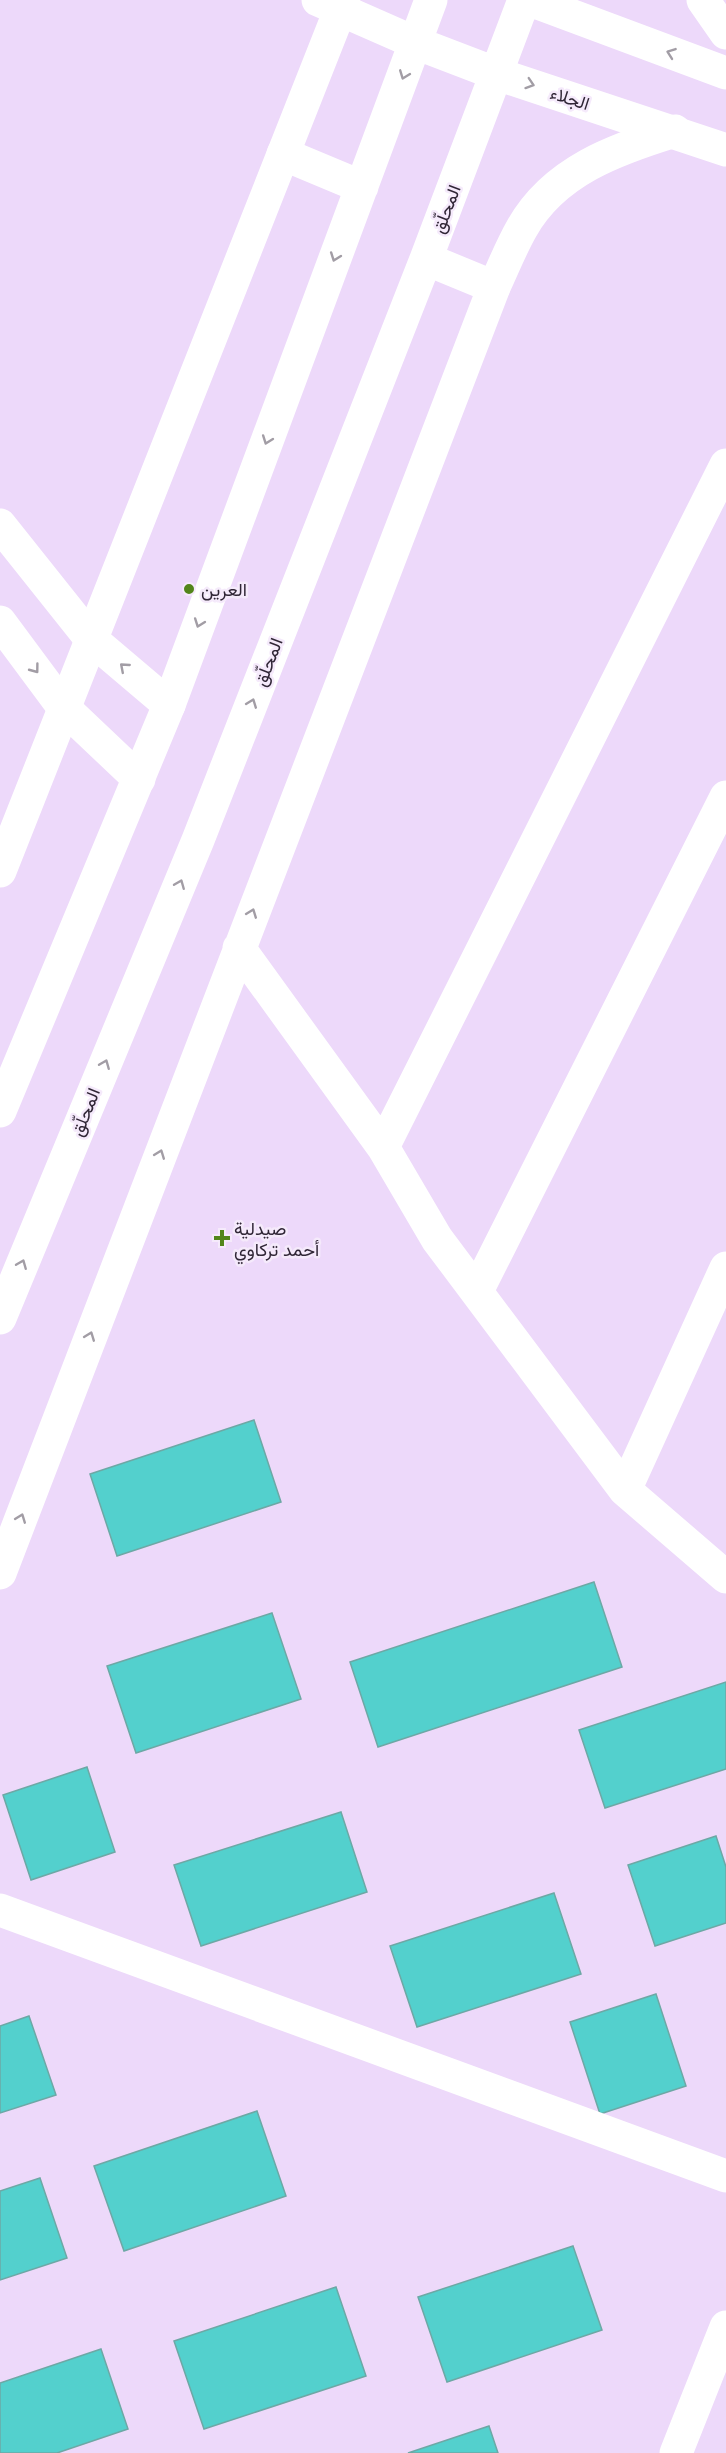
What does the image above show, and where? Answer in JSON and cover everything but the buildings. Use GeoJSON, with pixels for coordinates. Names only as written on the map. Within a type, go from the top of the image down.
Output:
{"type":"FeatureCollection","features":[{"type":"Feature","properties":{"kind":"main road"},"geometry":{"type":"LineString","coordinates":[[0,1111],[169,705],[431,0]]}},
{"type":"Feature","properties":{"kind":"main road","name":"المحلّق"},"geometry":{"type":"LineString","coordinates":[[0,1318],[198,840],[426,260],[524,0]]}},
{"type":"Feature","properties":{"kind":"main road"},"geometry":{"type":"LineString","coordinates":[[530,0],[726,73]]}},
{"type":"Feature","properties":{"kind":"main road"},"geometry":{"type":"LineString","coordinates":[[703,0],[726,33]]}},
{"type":"Feature","properties":{"kind":"main road"},"geometry":{"type":"LineString","coordinates":[[3,856],[283,154],[334,3]]}},
{"type":"Feature","properties":{"kind":"main road","name":"الجلاء"},"geometry":{"type":"LineString","coordinates":[[334,3],[416,43],[497,74],[675,131],[726,150]]}},
{"type":"Feature","properties":{"kind":"main road"},"geometry":{"type":"LineString","coordinates":[[0,1573],[494,287],[522,227],[551,192],[586,165],[626,146],[675,131]]}},
{"type":"Feature","properties":{"kind":"main road"},"geometry":{"type":"LineString","coordinates":[[283,154],[362,187]]}},
{"type":"Feature","properties":{"kind":"main road"},"geometry":{"type":"LineString","coordinates":[[426,260],[494,287]]}},
{"type":"Feature","properties":{"kind":"main road"},"geometry":{"type":"LineString","coordinates":[[383,1147],[726,465]]}},
{"type":"Feature","properties":{"kind":"main road"},"geometry":{"type":"LineString","coordinates":[[0,525],[90,638],[169,705]]}},
{"type":"Feature","properties":{"kind":"main road"},"geometry":{"type":"LineString","coordinates":[[0,622],[63,707],[139,779]]}},
{"type":"Feature","properties":{"kind":"main road"},"geometry":{"type":"LineString","coordinates":[[477,1292],[726,796]]}},
{"type":"Feature","properties":{"kind":"main road"},"geometry":{"type":"LineString","coordinates":[[239,948],[383,1147],[437,1239],[625,1490],[726,1577]]}},
{"type":"Feature","properties":{"kind":"main road"},"geometry":{"type":"LineString","coordinates":[[625,1490],[726,1268]]}},
{"type":"Feature","properties":{"kind":"main road"},"geometry":{"type":"LineString","coordinates":[[0,1910],[726,2176]]}},
{"type":"Feature","properties":{"kind":"main road"},"geometry":{"type":"LineString","coordinates":[[676,2453],[726,2327]]}},
{"type":"Feature","properties":{"kind":"place","name":"العرين"},"geometry":{"type":"Point","coordinates":[189,589]}},
{"type":"Feature","properties":{"kind":"place","name":"صيدلية أحمد تركاوي"},"geometry":{"type":"Point","coordinates":[222,1238]}}]}
